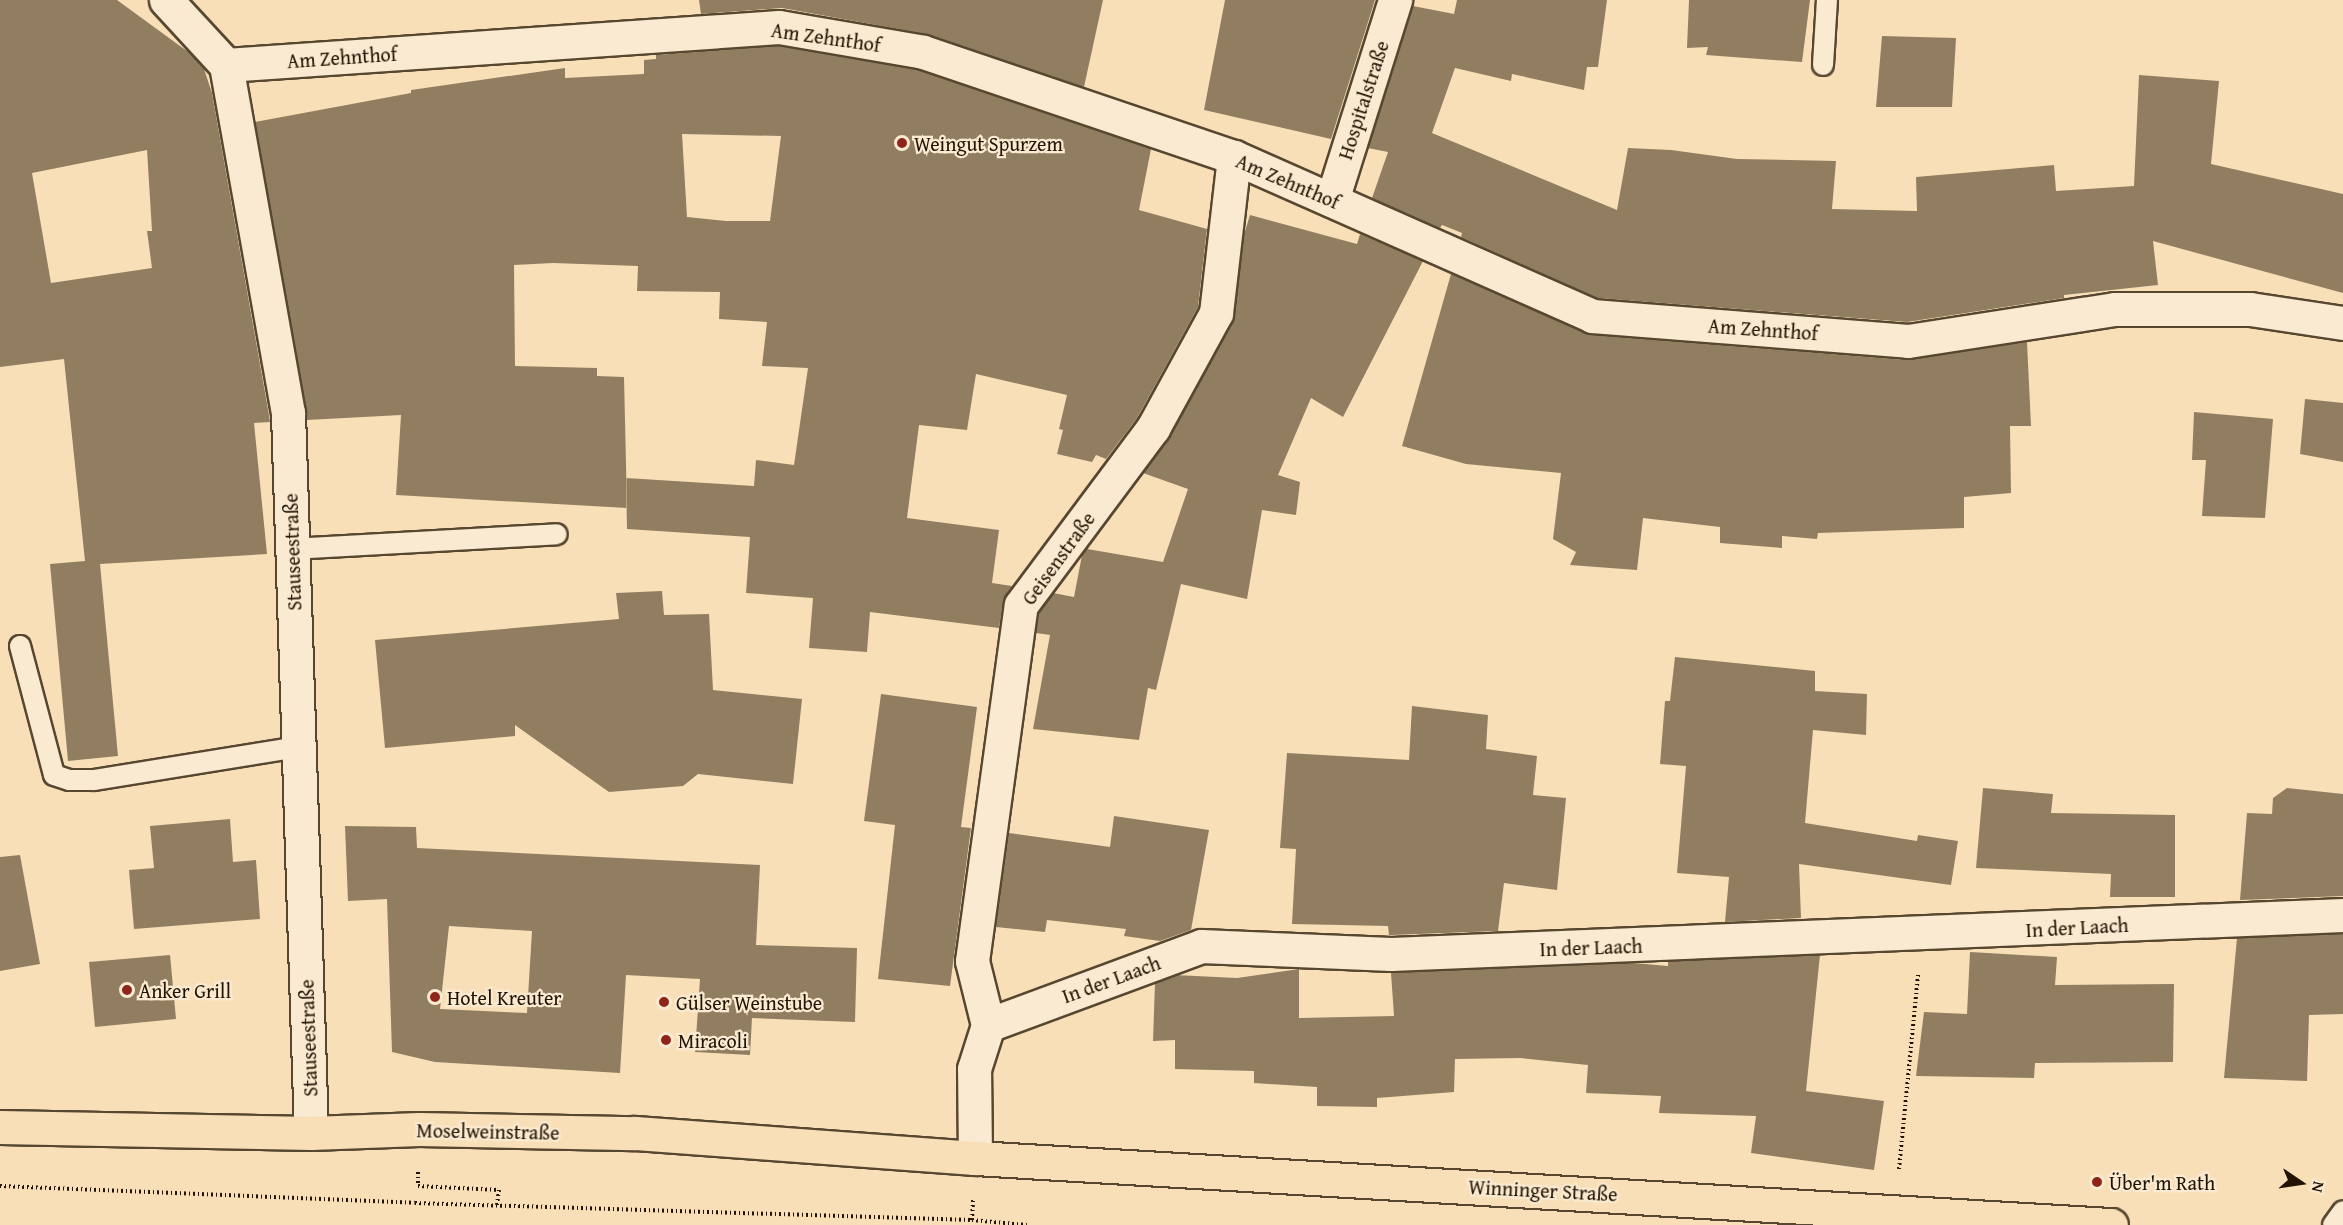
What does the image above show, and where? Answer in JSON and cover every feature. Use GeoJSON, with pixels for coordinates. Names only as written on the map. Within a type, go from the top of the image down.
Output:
{"type":"FeatureCollection","features":[{"type":"Feature","properties":{"kind":"main road","name":"Moselweinstraße"},"geometry":{"type":"LineString","coordinates":[[0,1127],[311,1133],[419,1129],[635,1133],[975,1158]]}},
{"type":"Feature","properties":{"kind":"main road","name":"Winninger Straße"},"geometry":{"type":"LineString","coordinates":[[975,1158],[2111,1225]]}},
{"type":"Feature","properties":{"kind":"street"},"geometry":{"type":"LineString","coordinates":[[166,0],[226,65]]}},
{"type":"Feature","properties":{"kind":"street","name":"Hospitalstraße"},"geometry":{"type":"LineString","coordinates":[[1332,200],[1395,0]]}},
{"type":"Feature","properties":{"kind":"street","name":"Am Zehnthof"},"geometry":{"type":"LineString","coordinates":[[226,65],[774,14],[923,52],[1234,157],[1592,316],[1908,341],[2115,309],[2250,309],[2343,323]]}},
{"type":"Feature","properties":{"kind":"street","name":"Stauseestraße"},"geometry":{"type":"LineString","coordinates":[[226,65],[288,413],[311,1133]]}},
{"type":"Feature","properties":{"kind":"street","name":"Geisenstraße"},"geometry":{"type":"LineString","coordinates":[[988,1025],[972,961],[1021,605],[1153,428],[1216,313],[1234,157]]}},
{"type":"Feature","properties":{"kind":"street","name":"In der Laach"},"geometry":{"type":"LineString","coordinates":[[988,1025],[1201,946],[1391,954],[2343,915]]}},
{"type":"Feature","properties":{"kind":"street"},"geometry":{"type":"LineString","coordinates":[[975,1158],[975,1069],[988,1025]]}},
{"type":"Feature","properties":{"kind":"lane"},"geometry":{"type":"LineString","coordinates":[[1823,65],[1827,0]]}},
{"type":"Feature","properties":{"kind":"lane"},"geometry":{"type":"LineString","coordinates":[[292,549],[557,534]]}},
{"type":"Feature","properties":{"kind":"lane"},"geometry":{"type":"LineString","coordinates":[[20,646],[54,775],[69,780],[94,780],[298,747]]}},
{"type":"Feature","properties":{"kind":"lane"},"geometry":{"type":"LineString","coordinates":[[2333,1225],[2343,1211]]}},
{"type":"Feature","properties":{"kind":"path"},"geometry":{"type":"LineString","coordinates":[[1899,1172],[1922,934]]}},
{"type":"Feature","properties":{"kind":"path"},"geometry":{"type":"LineString","coordinates":[[419,1129],[418,1186],[498,1190],[497,1205]]}},
{"type":"Feature","properties":{"kind":"path"},"geometry":{"type":"LineString","coordinates":[[0,1186],[960,1220],[1027,1225]]}},
{"type":"Feature","properties":{"kind":"building"},"geometry":{"type":"Polygon","coordinates":[[[0,0],[117,0],[191,54],[204,69],[212,93],[270,422],[254,423],[267,554],[100,564],[118,756],[68,761],[50,564],[85,561],[64,359],[0,367],[0,0]],[[147,150],[32,173],[51,283],[152,268],[147,231],[152,231],[147,150]]]}},
{"type":"Feature","properties":{"kind":"building"},"geometry":{"type":"Polygon","coordinates":[[[699,0],[1103,0],[1084,87],[926,34],[782,8],[701,14],[699,0]]]}},
{"type":"Feature","properties":{"kind":"building"},"geometry":{"type":"Polygon","coordinates":[[[1225,0],[1375,0],[1331,139],[1204,110],[1225,0]]]}},
{"type":"Feature","properties":{"kind":"building"},"geometry":{"type":"Polygon","coordinates":[[[1457,0],[1607,0],[1598,67],[1587,67],[1584,90],[1512,74],[1511,81],[1455,68],[1432,133],[1617,210],[1628,148],[1671,150],[1737,159],[1836,161],[1832,209],[1917,211],[1916,177],[2054,165],[2056,191],[2134,186],[2139,75],[2219,81],[2211,164],[2343,194],[2343,293],[2153,241],[2158,285],[2064,295],[2064,298],[1907,322],[1597,298],[1461,237],[1462,233],[1442,225],[1440,228],[1372,198],[1388,152],[1368,148],[1413,6],[1454,14],[1457,0]]]}},
{"type":"Feature","properties":{"kind":"building"},"geometry":{"type":"Polygon","coordinates":[[[1689,0],[1810,0],[1802,62],[1706,55],[1708,47],[1687,48],[1689,0]]]}},
{"type":"Feature","properties":{"kind":"building"},"geometry":{"type":"Polygon","coordinates":[[[1882,36],[1956,38],[1952,107],[1876,107],[1882,36]]]}},
{"type":"Feature","properties":{"kind":"building"},"geometry":{"type":"Polygon","coordinates":[[[778,46],[918,70],[1151,149],[1139,210],[1207,229],[1198,307],[1137,418],[1106,459],[1096,455],[1092,462],[1057,454],[1063,430],[1059,429],[1067,395],[976,374],[967,430],[919,425],[907,518],[999,530],[992,583],[1012,586],[1003,602],[999,628],[870,612],[867,652],[809,648],[813,598],[746,593],[750,537],[627,529],[627,508],[396,495],[401,415],[307,420],[255,122],[411,93],[411,90],[565,68],[565,78],[644,74],[644,60],[656,59],[656,55],[778,46]],[[682,134],[687,217],[726,221],[770,221],[781,136],[682,134]],[[553,263],[514,265],[515,366],[597,368],[597,376],[624,377],[626,478],[754,486],[756,460],[794,465],[808,368],[762,366],[767,322],[719,319],[720,292],[637,291],[638,266],[553,263]]]}},
{"type":"Feature","properties":{"kind":"building"},"geometry":{"type":"Polygon","coordinates":[[[1250,215],[1357,244],[1360,234],[1423,261],[1343,417],[1311,398],[1278,475],[1300,482],[1296,515],[1262,510],[1247,599],[1181,584],[1156,690],[1148,688],[1139,740],[1033,729],[1050,635],[1036,633],[1039,612],[1053,593],[1074,597],[1082,555],[1087,549],[1163,562],[1188,489],[1143,473],[1169,437],[1233,322],[1243,238],[1250,215]]]}},
{"type":"Feature","properties":{"kind":"building"},"geometry":{"type":"Polygon","coordinates":[[[1451,274],[1591,335],[1907,360],[2027,342],[2031,426],[2010,426],[2011,493],[1964,497],[1964,528],[1818,533],[1817,539],[1782,536],[1782,548],[1720,543],[1720,527],[1643,518],[1637,570],[1570,565],[1576,552],[1553,539],[1561,473],[1466,464],[1402,446],[1451,274]]]}},
{"type":"Feature","properties":{"kind":"building"},"geometry":{"type":"Polygon","coordinates":[[[2305,399],[2343,403],[2343,462],[2300,454],[2305,399]]]}},
{"type":"Feature","properties":{"kind":"building"},"geometry":{"type":"Polygon","coordinates":[[[2194,412],[2273,419],[2265,518],[2202,516],[2206,460],[2192,460],[2194,412]]]}},
{"type":"Feature","properties":{"kind":"building"},"geometry":{"type":"Polygon","coordinates":[[[662,591],[664,615],[709,614],[713,690],[802,699],[793,784],[698,774],[683,786],[609,792],[515,725],[515,736],[385,748],[375,640],[619,619],[616,593],[662,591]]]}},
{"type":"Feature","properties":{"kind":"building"},"geometry":{"type":"Polygon","coordinates":[[[1675,657],[1815,671],[1815,691],[1867,694],[1866,735],[1813,730],[1805,823],[1917,841],[1918,835],[1958,841],[1951,885],[1799,864],[1801,918],[1725,922],[1729,877],[1677,873],[1686,766],[1660,764],[1665,701],[1670,701],[1675,657]]]}},
{"type":"Feature","properties":{"kind":"building"},"geometry":{"type":"Polygon","coordinates":[[[881,694],[977,707],[961,827],[971,828],[950,986],[878,979],[895,825],[864,821],[881,694]]]}},
{"type":"Feature","properties":{"kind":"building"},"geometry":{"type":"Polygon","coordinates":[[[1412,706],[1488,715],[1486,749],[1537,756],[1533,795],[1566,798],[1557,890],[1504,883],[1498,931],[1389,935],[1388,926],[1292,924],[1296,849],[1280,848],[1287,753],[1409,760],[1412,706]]]}},
{"type":"Feature","properties":{"kind":"building"},"geometry":{"type":"Polygon","coordinates":[[[1983,788],[2053,794],[2051,813],[2175,815],[2175,897],[2110,897],[2111,874],[1976,868],[1983,788]]]}},
{"type":"Feature","properties":{"kind":"building"},"geometry":{"type":"Polygon","coordinates":[[[2287,788],[2343,794],[2343,896],[2240,900],[2247,813],[2272,814],[2273,798],[2287,788]]]}},
{"type":"Feature","properties":{"kind":"building"},"geometry":{"type":"Polygon","coordinates":[[[1114,816],[1209,830],[1191,930],[1160,941],[1124,936],[1126,929],[1047,920],[1045,932],[996,927],[1009,833],[1110,847],[1114,816]]]}},
{"type":"Feature","properties":{"kind":"building"},"geometry":{"type":"Polygon","coordinates":[[[230,819],[233,862],[256,860],[260,919],[134,929],[129,870],[154,868],[150,826],[230,819]]]}},
{"type":"Feature","properties":{"kind":"building"},"geometry":{"type":"Polygon","coordinates":[[[345,826],[416,827],[417,848],[760,865],[756,945],[857,948],[855,1022],[752,1018],[750,1055],[695,1052],[700,979],[626,975],[620,1073],[435,1062],[392,1052],[387,899],[348,901],[345,826]],[[449,926],[440,1009],[527,1013],[532,931],[449,926]]]}},
{"type":"Feature","properties":{"kind":"building"},"geometry":{"type":"Polygon","coordinates":[[[20,855],[40,964],[0,971],[0,857],[20,855]]]}},
{"type":"Feature","properties":{"kind":"building"},"geometry":{"type":"Polygon","coordinates":[[[2343,934],[2343,1014],[2309,1015],[2307,1081],[2224,1078],[2237,938],[2343,934]]]}},
{"type":"Feature","properties":{"kind":"building"},"geometry":{"type":"Polygon","coordinates":[[[1970,952],[2057,957],[2055,985],[2174,984],[2173,1062],[2035,1063],[2034,1078],[1916,1076],[1924,1012],[1967,1014],[1970,952]]]}},
{"type":"Feature","properties":{"kind":"building"},"geometry":{"type":"Polygon","coordinates":[[[170,955],[176,1019],[95,1027],[89,962],[170,955]]]}},
{"type":"Feature","properties":{"kind":"building"},"geometry":{"type":"Polygon","coordinates":[[[1820,955],[1806,1091],[1884,1101],[1874,1170],[1751,1153],[1756,1116],[1659,1113],[1661,1096],[1586,1093],[1588,1065],[1520,1058],[1455,1059],[1454,1092],[1377,1098],[1377,1107],[1317,1106],[1317,1087],[1254,1083],[1254,1071],[1175,1069],[1175,1040],[1153,1041],[1155,983],[1175,975],[1237,978],[1299,969],[1299,1018],[1394,1016],[1391,973],[1634,963],[1668,966],[1668,961],[1820,955]]]}},
{"type":"Feature","properties":{"kind":"place","name":"Weingut Spurzem"},"geometry":{"type":"Point","coordinates":[902,143]}},
{"type":"Feature","properties":{"kind":"place","name":"Anker Grill"},"geometry":{"type":"Point","coordinates":[127,990]}},
{"type":"Feature","properties":{"kind":"place","name":"Hotel Kreuter"},"geometry":{"type":"Point","coordinates":[435,997]}},
{"type":"Feature","properties":{"kind":"place","name":"Gülser Weinstube"},"geometry":{"type":"Point","coordinates":[664,1002]}},
{"type":"Feature","properties":{"kind":"place","name":"Miracoli"},"geometry":{"type":"Point","coordinates":[666,1040]}},
{"type":"Feature","properties":{"kind":"place","name":"Über'm Rath"},"geometry":{"type":"Point","coordinates":[2097,1182]}}]}
